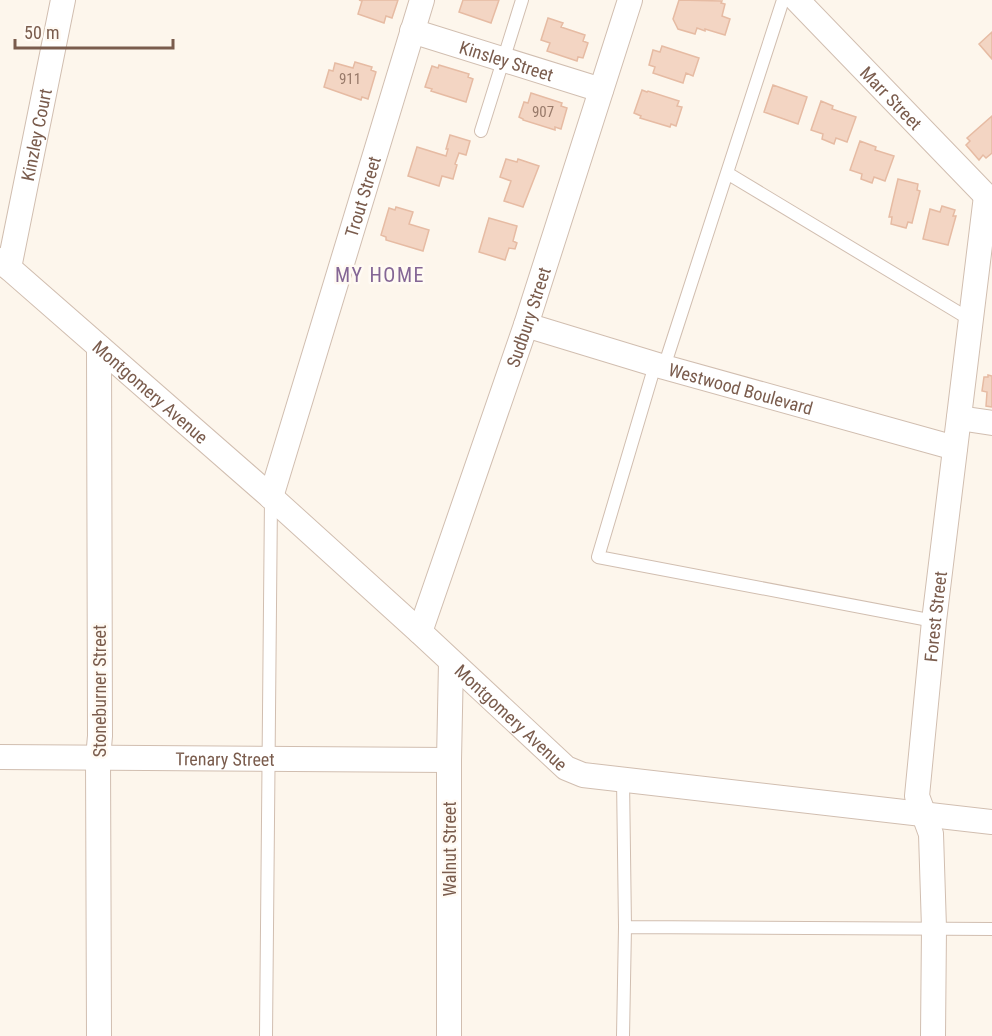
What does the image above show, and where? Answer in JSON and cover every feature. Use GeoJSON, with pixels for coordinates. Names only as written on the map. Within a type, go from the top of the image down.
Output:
{"type":"FeatureCollection","features":[{"type":"Feature","properties":{"kind":"street","name":"Kinzley Court"},"geometry":{"type":"LineString","coordinates":[[5,264],[63,0]]}},
{"type":"Feature","properties":{"kind":"street","name":"Trout Street"},"geometry":{"type":"LineString","coordinates":[[271,497],[422,0]]}},
{"type":"Feature","properties":{"kind":"street","name":"Sudbury Street"},"geometry":{"type":"LineString","coordinates":[[420,632],[526,325],[630,0]]}},
{"type":"Feature","properties":{"kind":"street","name":"Marr Street"},"geometry":{"type":"LineString","coordinates":[[797,0],[989,199]]}},
{"type":"Feature","properties":{"kind":"street","name":"Kinsley Street"},"geometry":{"type":"LineString","coordinates":[[412,31],[601,90]]}},
{"type":"Feature","properties":{"kind":"street","name":"Forest Street"},"geometry":{"type":"LineString","coordinates":[[933,1036],[934,928],[931,834],[917,796],[934,621],[971,320],[989,199]]}},
{"type":"Feature","properties":{"kind":"street","name":"Montgomery Avenue"},"geometry":{"type":"LineString","coordinates":[[5,264],[271,497],[566,768],[583,775],[992,822]]}},
{"type":"Feature","properties":{"kind":"street","name":"Westwood Boulevard"},"geometry":{"type":"LineString","coordinates":[[526,325],[659,366],[955,448]]}},
{"type":"Feature","properties":{"kind":"street","name":"Stoneburner Street"},"geometry":{"type":"LineString","coordinates":[[99,347],[99,1036]]}},
{"type":"Feature","properties":{"kind":"street"},"geometry":{"type":"LineString","coordinates":[[959,418],[992,423]]}},
{"type":"Feature","properties":{"kind":"street","name":"Walnut Street"},"geometry":{"type":"LineString","coordinates":[[450,1036],[451,662]]}},
{"type":"Feature","properties":{"kind":"street","name":"Trenary Street"},"geometry":{"type":"LineString","coordinates":[[0,757],[449,760]]}},
{"type":"Feature","properties":{"kind":"lane"},"geometry":{"type":"LineString","coordinates":[[481,131],[522,0]]}},
{"type":"Feature","properties":{"kind":"lane"},"geometry":{"type":"LineString","coordinates":[[783,0],[727,172],[659,366],[598,557],[934,621]]}},
{"type":"Feature","properties":{"kind":"lane"},"geometry":{"type":"LineString","coordinates":[[727,172],[971,320]]}},
{"type":"Feature","properties":{"kind":"lane"},"geometry":{"type":"LineString","coordinates":[[266,1036],[271,497]]}},
{"type":"Feature","properties":{"kind":"lane"},"geometry":{"type":"LineString","coordinates":[[623,779],[625,927],[623,1036]]}},
{"type":"Feature","properties":{"kind":"lane"},"geometry":{"type":"LineString","coordinates":[[625,927],[992,929]]}},
{"type":"Feature","properties":{"kind":"building"},"geometry":{"type":"Polygon","coordinates":[[[359,0],[398,0],[392,18],[386,16],[384,23],[358,14],[362,1],[359,0]]]}},
{"type":"Feature","properties":{"kind":"building"},"geometry":{"type":"Polygon","coordinates":[[[463,0],[499,0],[491,23],[459,12],[463,0]]]}},
{"type":"Feature","properties":{"kind":"building"},"geometry":{"type":"Polygon","coordinates":[[[679,0],[722,1],[721,3],[725,4],[722,16],[730,19],[725,35],[705,29],[705,31],[697,28],[695,34],[678,29],[673,19],[679,0]]]}},
{"type":"Feature","properties":{"kind":"building"},"geometry":{"type":"Polygon","coordinates":[[[548,18],[563,23],[561,27],[585,35],[583,41],[588,43],[583,58],[578,57],[577,61],[547,51],[550,43],[541,40],[548,18]]]}},
{"type":"Feature","properties":{"kind":"building"},"geometry":{"type":"Polygon","coordinates":[[[992,32],[992,59],[979,44],[992,32]]]}},
{"type":"Feature","properties":{"kind":"building"},"geometry":{"type":"Polygon","coordinates":[[[662,46],[699,58],[693,76],[686,73],[683,83],[653,73],[655,67],[649,65],[653,50],[660,52],[662,46]]]}},
{"type":"Feature","properties":{"kind":"building"},"geometry":{"type":"Polygon","coordinates":[[[355,62],[372,67],[371,70],[376,72],[368,99],[362,97],[361,100],[324,87],[329,70],[333,71],[335,63],[353,68],[355,62]]]}},
{"type":"Feature","properties":{"kind":"building"},"geometry":{"type":"Polygon","coordinates":[[[439,65],[469,74],[468,77],[473,79],[466,102],[425,87],[432,66],[438,68],[439,65]]]}},
{"type":"Feature","properties":{"kind":"building"},"geometry":{"type":"Polygon","coordinates":[[[773,85],[807,97],[798,124],[764,112],[773,85]]]}},
{"type":"Feature","properties":{"kind":"building"},"geometry":{"type":"Polygon","coordinates":[[[642,90],[679,101],[677,106],[682,107],[676,126],[671,124],[670,127],[640,118],[641,116],[634,113],[642,90]]]}},
{"type":"Feature","properties":{"kind":"building"},"geometry":{"type":"Polygon","coordinates":[[[531,93],[562,103],[561,106],[567,108],[561,129],[555,127],[555,130],[519,117],[524,102],[528,103],[531,93]]]}},
{"type":"Feature","properties":{"kind":"building"},"geometry":{"type":"Polygon","coordinates":[[[821,101],[833,106],[832,109],[856,117],[847,142],[836,138],[834,144],[822,139],[823,134],[811,130],[821,101]]]}},
{"type":"Feature","properties":{"kind":"building"},"geometry":{"type":"Polygon","coordinates":[[[992,116],[992,153],[986,158],[983,155],[979,160],[966,145],[970,141],[967,138],[992,116]]]}},
{"type":"Feature","properties":{"kind":"building"},"geometry":{"type":"Polygon","coordinates":[[[450,135],[470,141],[466,155],[459,153],[453,179],[442,176],[439,186],[408,176],[417,147],[446,156],[450,135]]]}},
{"type":"Feature","properties":{"kind":"building"},"geometry":{"type":"Polygon","coordinates":[[[860,141],[876,147],[875,150],[894,156],[885,181],[874,177],[872,183],[861,179],[862,174],[850,170],[860,141]]]}},
{"type":"Feature","properties":{"kind":"building"},"geometry":{"type":"Polygon","coordinates":[[[506,159],[517,162],[518,159],[539,166],[523,207],[504,201],[511,181],[500,177],[506,159]]]}},
{"type":"Feature","properties":{"kind":"building"},"geometry":{"type":"Polygon","coordinates":[[[898,179],[918,184],[917,190],[920,191],[912,223],[908,222],[906,228],[891,224],[892,217],[889,217],[898,179]]]}},
{"type":"Feature","properties":{"kind":"building"},"geometry":{"type":"Polygon","coordinates":[[[942,206],[955,210],[953,216],[956,216],[948,245],[923,239],[930,209],[940,212],[942,206]]]}},
{"type":"Feature","properties":{"kind":"building"},"geometry":{"type":"Polygon","coordinates":[[[396,207],[413,212],[409,224],[429,230],[423,251],[386,240],[386,237],[381,235],[389,208],[395,210],[396,207]]]}},
{"type":"Feature","properties":{"kind":"building"},"geometry":{"type":"Polygon","coordinates":[[[489,218],[517,226],[513,241],[517,243],[515,249],[509,248],[505,260],[479,252],[489,218]]]}},
{"type":"Feature","properties":{"kind":"building"},"geometry":{"type":"Polygon","coordinates":[[[992,376],[992,407],[986,406],[987,392],[982,391],[984,377],[992,376]]]}},
{"type":"Feature","properties":{"kind":"district","name":"MY HOME"},"geometry":{"type":"Point","coordinates":[380,275]}}]}
